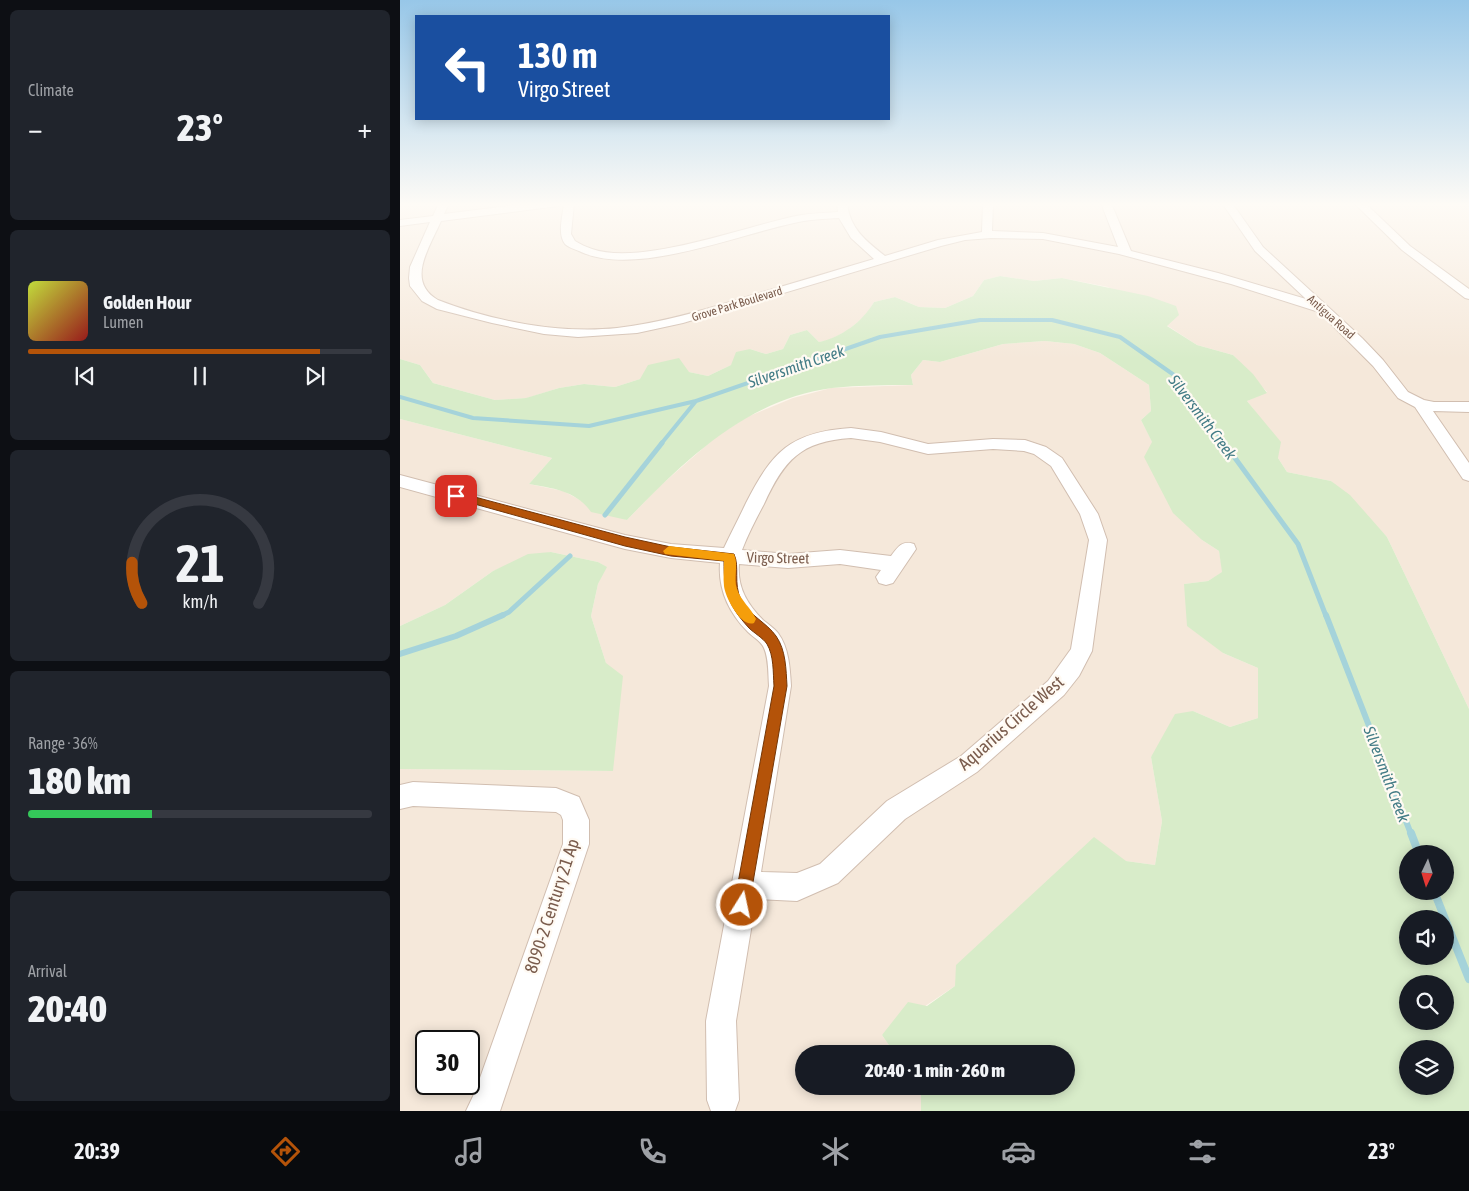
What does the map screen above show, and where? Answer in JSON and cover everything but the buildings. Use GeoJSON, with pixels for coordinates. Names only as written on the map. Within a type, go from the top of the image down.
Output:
{"type":"FeatureCollection","features":[{"type":"Feature","properties":{"kind":"street","name":"Grove Park Boulevard"},"geometry":{"type":"LineString","coordinates":[[423,255],[414,276],[416,286],[424,297],[442,307],[560,331],[605,333],[666,324],[899,255]]}},
{"type":"Feature","properties":{"kind":"street"},"geometry":{"type":"LineString","coordinates":[[610,255],[632,255]]}},
{"type":"Feature","properties":{"kind":"street"},"geometry":{"type":"LineString","coordinates":[[877,255],[883,260]]}},
{"type":"Feature","properties":{"kind":"street","name":"Grove Park Boulevard"},"geometry":{"type":"LineString","coordinates":[[1137,255],[1230,278],[1322,309]]}},
{"type":"Feature","properties":{"kind":"street","name":"Antigua Road"},"geometry":{"type":"LineString","coordinates":[[1265,255],[1363,346],[1403,394],[1420,404]]}},
{"type":"Feature","properties":{"kind":"street"},"geometry":{"type":"LineString","coordinates":[[1415,255],[1469,295]]}},
{"type":"Feature","properties":{"kind":"street"},"geometry":{"type":"LineString","coordinates":[[1420,404],[1434,407],[1469,407]]}},
{"type":"Feature","properties":{"kind":"street"},"geometry":{"type":"LineString","coordinates":[[1420,404],[1469,476]]}},
{"type":"Feature","properties":{"kind":"street","name":"Aquarius Circle West"},"geometry":{"type":"LineString","coordinates":[[730,557],[772,471],[785,456],[802,444],[821,436],[841,433],[864,433],[925,449],[1016,444],[1038,450],[1052,458],[1063,469],[1096,526],[1098,540],[1081,651],[1056,688],[969,764],[896,810],[829,874],[797,887],[746,885]]}},
{"type":"Feature","properties":{"kind":"street","name":"Virgo Street"},"geometry":{"type":"LineString","coordinates":[[400,480],[625,542],[671,551],[788,561],[840,557],[896,563]]}},
{"type":"Feature","properties":{"kind":"street"},"geometry":{"type":"LineString","coordinates":[[724,1100],[721,1021],[780,686],[779,661],[772,640],[737,605],[730,587],[730,557]]}},
{"type":"Feature","properties":{"kind":"street","name":"8090-2 Century 21 Ap"},"geometry":{"type":"LineString","coordinates":[[400,797],[413,794],[556,800],[570,806],[576,820],[576,844],[488,1100],[482,1111]]}},
{"type":"Feature","properties":{"kind":"shaded area"},"geometry":{"type":"Polygon","coordinates":[[[400,255],[1469,255],[1469,709],[1387,537],[1331,481],[1287,472],[1278,458],[1255,411],[1247,401],[1267,392],[1233,355],[1197,345],[1108,287],[1062,278],[1034,281],[1000,276],[984,280],[973,296],[945,308],[919,307],[895,297],[874,302],[866,315],[847,331],[829,340],[819,342],[807,330],[790,335],[783,349],[766,354],[750,349],[731,365],[708,376],[689,372],[640,379],[615,387],[584,384],[559,388],[527,398],[495,400],[433,383],[420,365],[400,359],[400,255]]]}},
{"type":"Feature","properties":{"kind":"shaded area"},"geometry":{"type":"Polygon","coordinates":[[[1045,341],[1074,344],[1100,353],[1149,385],[1151,411],[1141,420],[1202,540],[1219,551],[1223,572],[1208,581],[1184,584],[1223,653],[1258,668],[1258,718],[1230,727],[1193,711],[1151,757],[1162,821],[1155,865],[1126,861],[955,986],[882,1035],[889,1045],[795,1045],[795,1095],[921,1095],[921,1111],[400,1111],[400,769],[613,771],[606,663],[591,616],[598,584],[606,567],[598,562],[551,552],[493,571],[445,605],[400,626],[400,419],[552,458],[529,484],[563,491],[627,520],[660,486],[717,436],[747,417],[793,398],[831,388],[913,385],[911,375],[923,360],[940,362],[1003,344],[1045,341]]]}},
{"type":"Feature","properties":{"kind":"green space"},"geometry":{"type":"Polygon","coordinates":[[[1000,276],[1034,281],[1062,278],[1148,296],[1176,306],[1179,315],[1167,326],[1197,345],[1233,355],[1253,374],[1267,393],[1247,401],[1281,442],[1278,458],[1287,472],[1331,481],[1350,495],[1387,537],[1469,709],[1469,1111],[921,1111],[921,1095],[1075,1095],[1075,1045],[889,1045],[882,1035],[908,1002],[927,1006],[955,986],[956,965],[1094,837],[1126,861],[1155,865],[1162,821],[1151,757],[1175,714],[1193,711],[1230,727],[1258,718],[1258,668],[1223,653],[1187,626],[1184,584],[1208,581],[1222,572],[1219,551],[1202,540],[1173,513],[1144,457],[1152,442],[1141,420],[1151,411],[1149,385],[1100,353],[1074,344],[1045,341],[1003,344],[940,362],[923,360],[911,375],[913,385],[842,387],[801,394],[772,405],[745,419],[719,436],[671,476],[627,520],[591,512],[579,499],[571,495],[555,489],[529,484],[552,458],[400,419],[400,359],[420,365],[433,383],[495,400],[526,398],[559,388],[584,384],[615,387],[640,379],[648,365],[679,358],[689,372],[708,376],[731,365],[736,352],[750,349],[766,354],[783,349],[790,335],[807,330],[819,342],[836,336],[851,328],[864,316],[874,302],[895,297],[919,307],[945,308],[973,296],[984,280],[1000,276]]]}},
{"type":"Feature","properties":{"kind":"green space"},"geometry":{"type":"Polygon","coordinates":[[[551,552],[598,562],[607,567],[598,584],[591,616],[606,663],[623,676],[613,771],[400,769],[400,626],[445,605],[493,571],[528,554],[551,552]]]}},
{"type":"Feature","properties":{"kind":"waterway","name":"Silversmith Creek"},"geometry":{"type":"LineString","coordinates":[[696,401],[880,337],[980,320],[1052,320],[1120,337],[1174,375],[1225,444]]}},
{"type":"Feature","properties":{"kind":"waterway"},"geometry":{"type":"LineString","coordinates":[[400,397],[473,418],[589,426],[696,401]]}},
{"type":"Feature","properties":{"kind":"waterway","name":"Silversmith Creek"},"geometry":{"type":"LineString","coordinates":[[661,444],[696,401]]}},
{"type":"Feature","properties":{"kind":"waterway","name":"Silversmith Creek"},"geometry":{"type":"LineString","coordinates":[[605,515],[662,443]]}},
{"type":"Feature","properties":{"kind":"waterway","name":"Silversmith Creek"},"geometry":{"type":"LineString","coordinates":[[1224,443],[1298,544],[1326,616]]}},
{"type":"Feature","properties":{"kind":"waterway","name":"Silversmith Creek"},"geometry":{"type":"LineString","coordinates":[[503,615],[509,612],[570,556]]}},
{"type":"Feature","properties":{"kind":"waterway","name":"Silversmith Creek"},"geometry":{"type":"LineString","coordinates":[[400,654],[456,636],[503,615]]}},
{"type":"Feature","properties":{"kind":"waterway","name":"Silversmith Creek"},"geometry":{"type":"LineString","coordinates":[[1326,615],[1411,834]]}},
{"type":"Feature","properties":{"kind":"waterway","name":"Silversmith Creek"},"geometry":{"type":"LineString","coordinates":[[1411,833],[1416,845]]}},
{"type":"Feature","properties":{"kind":"waterway","name":"Silversmith Creek"},"geometry":{"type":"LineString","coordinates":[[1438,900],[1469,979]]}},
{"type":"Feature","properties":{"kind":"slow traffic"},"geometry":{"type":"LineString","coordinates":[[669,551],[730,557],[730,587],[737,605],[750,619]]}},
{"type":"Feature","properties":{"kind":"route"},"geometry":{"type":"LineString","coordinates":[[456,496],[625,542],[671,551],[730,557],[730,587],[737,605],[772,640],[779,661],[780,686],[742,905]]}}]}
